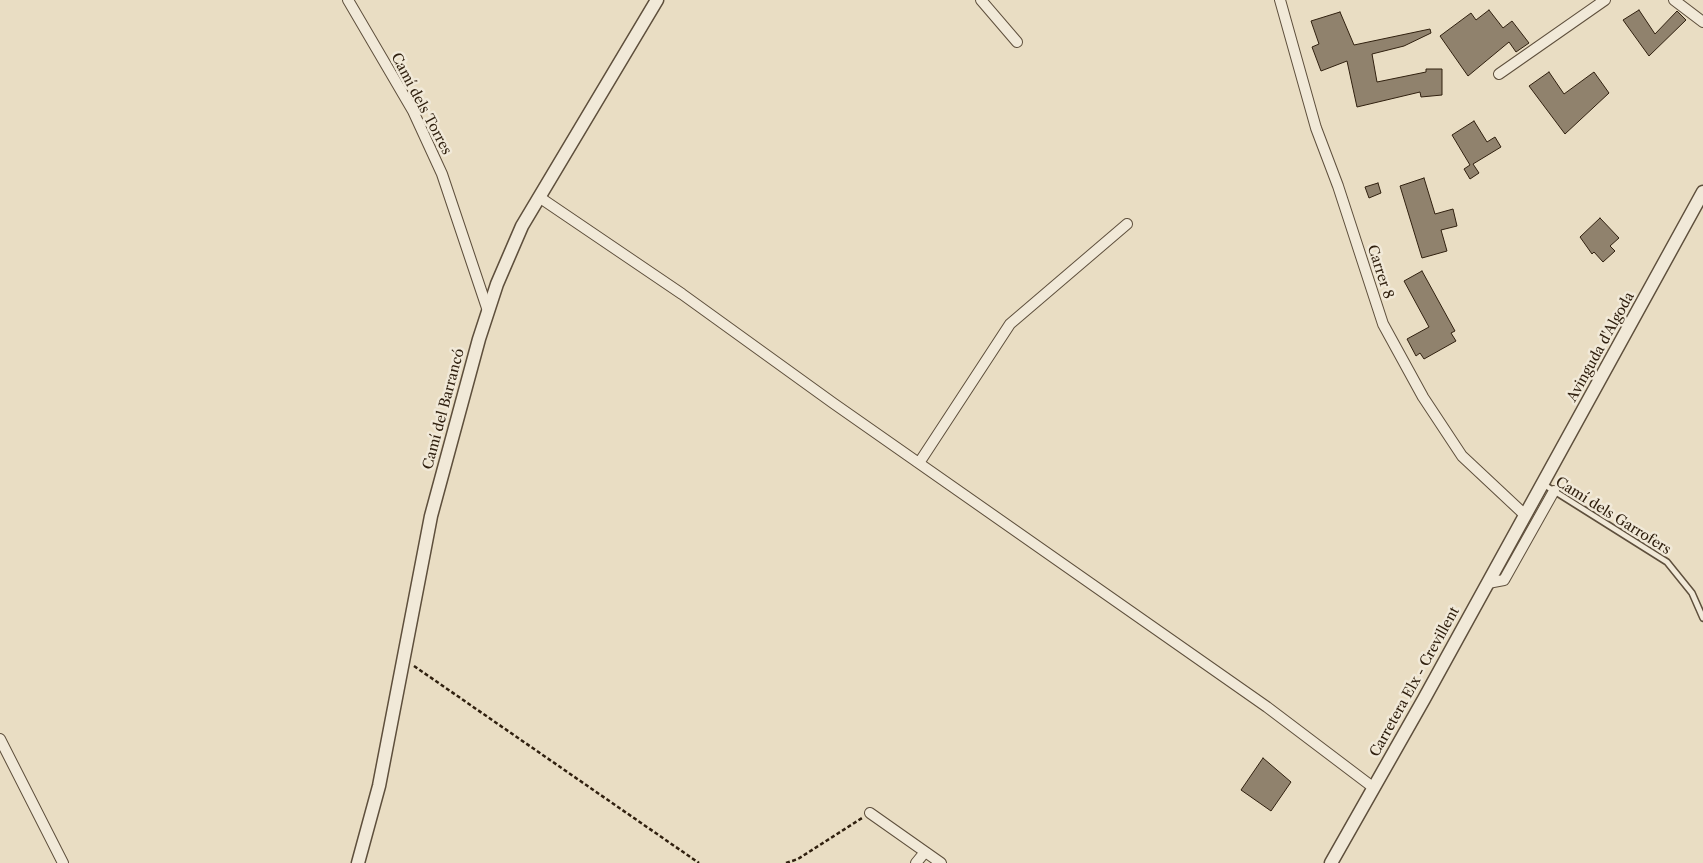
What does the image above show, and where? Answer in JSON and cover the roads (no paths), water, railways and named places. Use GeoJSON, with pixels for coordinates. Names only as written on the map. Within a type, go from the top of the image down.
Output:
{"type":"FeatureCollection","features":[{"type":"Feature","properties":{"kind":"street","name":"Camí dels Torres"},"geometry":{"type":"LineString","coordinates":[[348,0],[413,111],[442,174],[488,310]]}},
{"type":"Feature","properties":{"kind":"street","name":"Camí del Barrancó"},"geometry":{"type":"LineString","coordinates":[[358,863],[379,786],[431,516],[488,310],[522,226],[657,0]]}},
{"type":"Feature","properties":{"kind":"street"},"geometry":{"type":"LineString","coordinates":[[981,0],[1017,42]]}},
{"type":"Feature","properties":{"kind":"street","name":"Carrer 8"},"geometry":{"type":"LineString","coordinates":[[1280,0],[1316,128],[1338,186],[1383,324],[1423,397],[1462,456],[1524,515]]}},
{"type":"Feature","properties":{"kind":"street"},"geometry":{"type":"LineString","coordinates":[[1499,74],[1605,0]]}},
{"type":"Feature","properties":{"kind":"street"},"geometry":{"type":"LineString","coordinates":[[1674,0],[1703,22]]}},
{"type":"Feature","properties":{"kind":"street","name":"Avinguda d'Algoda"},"geometry":{"type":"LineString","coordinates":[[1524,515],[1703,192]]}},
{"type":"Feature","properties":{"kind":"street"},"geometry":{"type":"LineString","coordinates":[[539,197],[682,294],[1267,707],[1374,788]]}},
{"type":"Feature","properties":{"kind":"street"},"geometry":{"type":"LineString","coordinates":[[919,463],[1010,324],[1126,224]]}},
{"type":"Feature","properties":{"kind":"street"},"geometry":{"type":"LineString","coordinates":[[1488,583],[1504,580],[1554,491]]}},
{"type":"Feature","properties":{"kind":"street","name":"Carretera Elx - Crevillent"},"geometry":{"type":"LineString","coordinates":[[1331,863],[1524,515]]}},
{"type":"Feature","properties":{"kind":"street"},"geometry":{"type":"LineString","coordinates":[[1,743],[63,863]]}},
{"type":"Feature","properties":{"kind":"street"},"geometry":{"type":"LineString","coordinates":[[870,813],[941,863]]}},
{"type":"Feature","properties":{"kind":"street"},"geometry":{"type":"LineString","coordinates":[[916,863],[925,852]]}},
{"type":"Feature","properties":{"kind":"lane","name":"Camí dels Garrofers"},"geometry":{"type":"LineString","coordinates":[[1542,484],[1667,562],[1692,593],[1703,618]]}}]}
